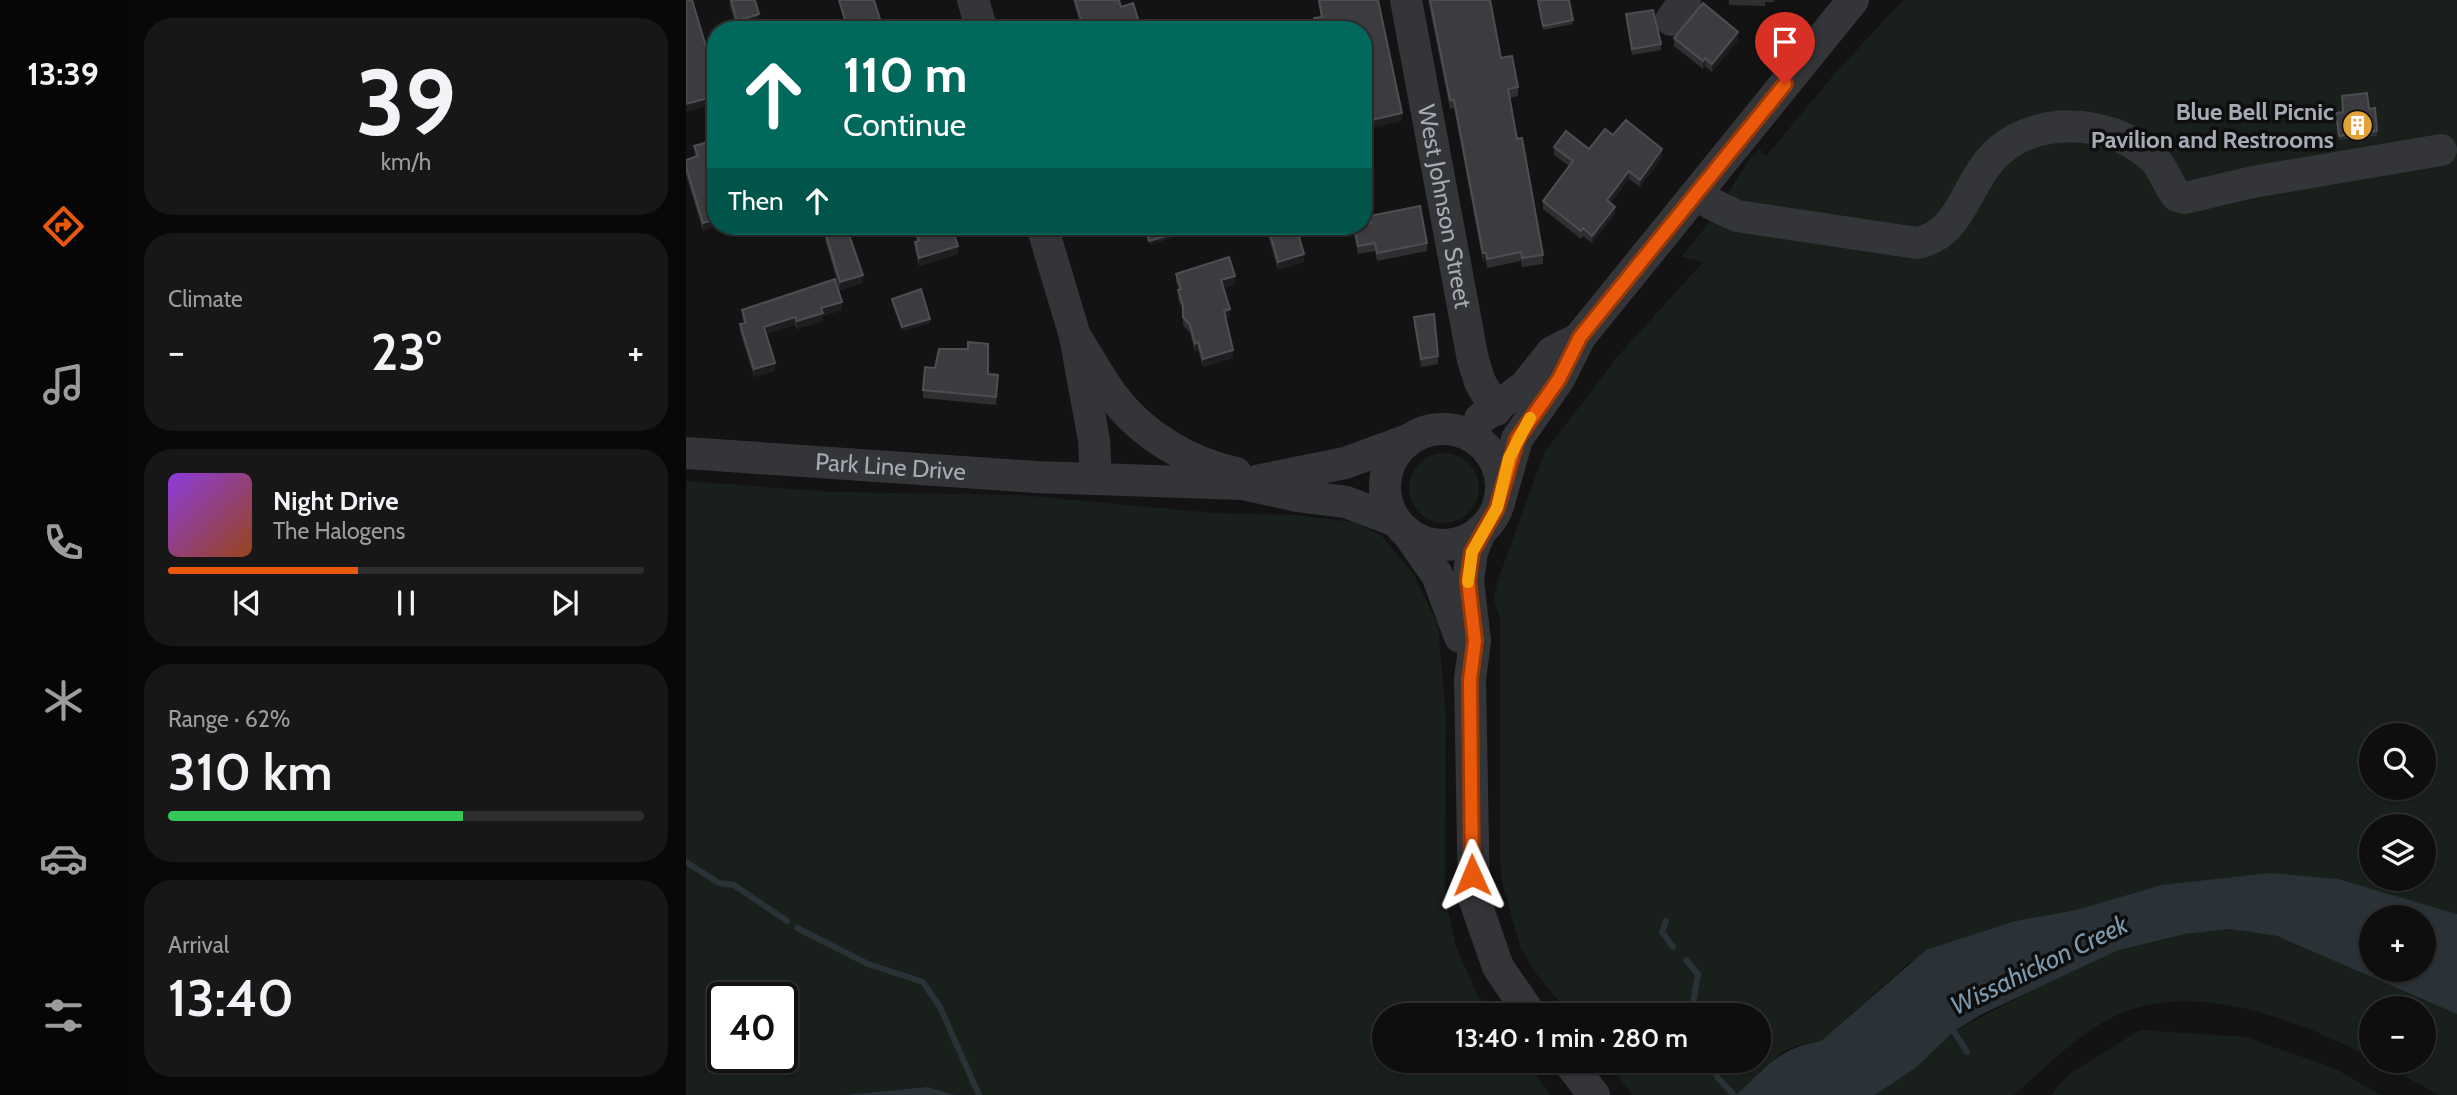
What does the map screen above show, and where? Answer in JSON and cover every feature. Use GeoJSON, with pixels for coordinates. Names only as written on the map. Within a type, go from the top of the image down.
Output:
{"type":"FeatureCollection","features":[{"type":"Feature","properties":{"kind":"street"},"geometry":{"type":"LineString","coordinates":[[973,0],[979,21]]}},
{"type":"Feature","properties":{"kind":"street","name":"West Johnson Street"},"geometry":{"type":"LineString","coordinates":[[1406,0],[1473,360],[1480,382],[1496,410]]}},
{"type":"Feature","properties":{"kind":"street"},"geometry":{"type":"LineString","coordinates":[[1243,484],[1298,496],[1346,502],[1401,526],[1415,538],[1437,546],[1460,544],[1480,532],[1493,517],[1517,439],[1559,379],[1580,337],[1853,0]]}},
{"type":"Feature","properties":{"kind":"street"},"geometry":{"type":"LineString","coordinates":[[1697,193],[1737,216],[1917,243],[1936,237],[1952,223],[1992,158],[2011,142],[2031,132],[2050,128],[2094,128],[2135,145],[2152,157],[2177,196],[2185,198],[2253,181],[2441,150]]}},
{"type":"Feature","properties":{"kind":"street"},"geometry":{"type":"LineString","coordinates":[[1045,235],[1075,336],[1094,440],[1096,479]]}},
{"type":"Feature","properties":{"kind":"street"},"geometry":{"type":"LineString","coordinates":[[1075,336],[1115,399],[1151,434],[1185,454],[1216,467],[1247,474],[1286,475]]}},
{"type":"Feature","properties":{"kind":"street"},"geometry":{"type":"LineString","coordinates":[[1243,484],[1345,463],[1409,440],[1476,421],[1496,410],[1524,387],[1552,352],[1580,337]]}},
{"type":"Feature","properties":{"kind":"street"},"geometry":{"type":"LineString","coordinates":[[1445,429],[1469,435],[1489,451],[1500,474],[1500,499]]}},
{"type":"Feature","properties":{"kind":"street"},"geometry":{"type":"LineString","coordinates":[[1409,440],[1400,449],[1387,471],[1386,497],[1401,526],[1424,554],[1442,586],[1457,624],[1470,680]]}},
{"type":"Feature","properties":{"kind":"street","name":"Park Line Drive"},"geometry":{"type":"LineString","coordinates":[[686,453],[1096,479],[1243,484]]}},
{"type":"Feature","properties":{"kind":"street"},"geometry":{"type":"LineString","coordinates":[[1480,532],[1469,566],[1469,598],[1475,641],[1470,680],[1475,898],[1488,944],[1522,1003]]}},
{"type":"Feature","properties":{"kind":"street"},"geometry":{"type":"LineString","coordinates":[[1577,1073],[1594,1095]]}},
{"type":"Feature","properties":{"kind":"shaded area"},"geometry":{"type":"Polygon","coordinates":[[[1903,0],[2457,0],[2457,914],[2436,908],[2436,905],[2426,905],[2378,891],[2436,891],[2436,814],[2359,814],[2359,885],[2337,879],[2076,910],[2015,921],[1910,962],[1821,1041],[1799,1045],[1782,1052],[1771,1062],[1771,1003],[1560,1003],[1535,972],[1521,949],[1503,886],[1500,861],[1500,620],[1494,599],[1498,580],[1544,453],[1617,357],[1703,262],[1681,257],[1704,229],[1750,159],[1760,149],[1766,156],[1838,70],[1903,0]]]}},
{"type":"Feature","properties":{"kind":"shaded area"},"geometry":{"type":"Polygon","coordinates":[[[1444,453],[1469,463],[1479,488],[1469,513],[1444,523],[1419,513],[1409,488],[1419,463],[1444,453]]]}},
{"type":"Feature","properties":{"kind":"shaded area"},"geometry":{"type":"Polygon","coordinates":[[[686,481],[834,492],[1021,495],[1214,513],[1293,515],[1354,522],[1382,536],[1414,575],[1438,625],[1446,715],[1445,897],[1456,946],[1483,1003],[1372,1003],[1372,1073],[1534,1073],[1551,1095],[955,1095],[927,1087],[844,1095],[686,1095],[686,481]]]}},
{"type":"Feature","properties":{"kind":"shaded area"},"geometry":{"type":"Polygon","coordinates":[[[2230,929],[2277,936],[2359,972],[2359,982],[2383,982],[2415,996],[2359,996],[2359,1052],[2286,1020],[2254,1011],[2190,1001],[2159,1003],[2130,1010],[2098,1025],[2068,1047],[2014,1095],[1875,1095],[1917,1067],[1953,1032],[2053,979],[2116,951],[2185,934],[2230,929]]]}},
{"type":"Feature","properties":{"kind":"shaded area"},"geometry":{"type":"Polygon","coordinates":[[[2436,1005],[2457,1014],[2457,1095],[2439,1095],[2399,1073],[2436,1073],[2436,1005]]]}},
{"type":"Feature","properties":{"kind":"shaded area"},"geometry":{"type":"Polygon","coordinates":[[[2140,1030],[2245,1037],[2334,1068],[2381,1095],[2051,1095],[2068,1075],[2140,1030]]]}},
{"type":"Feature","properties":{"kind":"shaded area"},"geometry":{"type":"Polygon","coordinates":[[[1616,1073],[1760,1073],[1736,1095],[1633,1095],[1616,1073]]]}},
{"type":"Feature","properties":{"kind":"water","name":"Wissahickon Creek"},"geometry":{"type":"Polygon","coordinates":[[[2270,873],[2338,879],[2359,885],[2359,891],[2379,891],[2426,905],[2359,905],[2359,972],[2277,936],[2230,929],[2185,934],[2116,951],[1980,1015],[1953,1032],[1917,1067],[1875,1095],[1736,1095],[1760,1073],[1771,1073],[1771,1063],[1783,1054],[1821,1041],[1926,950],[2015,921],[2076,910],[2162,885],[2270,873]]]}},
{"type":"Feature","properties":{"kind":"water"},"geometry":{"type":"Polygon","coordinates":[[[2436,908],[2457,914],[2457,1014],[2436,1005],[2436,996],[2415,996],[2383,982],[2436,982],[2436,908]]]}},
{"type":"Feature","properties":{"kind":"water"},"geometry":{"type":"Polygon","coordinates":[[[927,1087],[955,1095],[844,1095],[927,1087]]]}},
{"type":"Feature","properties":{"kind":"building"},"geometry":{"type":"Polygon","coordinates":[[[686,0],[692,0],[707,50],[707,98],[686,104],[686,0]]]}},
{"type":"Feature","properties":{"kind":"building"},"geometry":{"type":"Polygon","coordinates":[[[731,0],[755,0],[759,14],[737,21],[731,0]]]}},
{"type":"Feature","properties":{"kind":"building"},"geometry":{"type":"Polygon","coordinates":[[[839,0],[874,0],[880,19],[846,21],[839,0]]]}},
{"type":"Feature","properties":{"kind":"building"},"geometry":{"type":"Polygon","coordinates":[[[1075,0],[1119,0],[1121,7],[1133,3],[1139,21],[1081,21],[1075,0]]]}},
{"type":"Feature","properties":{"kind":"building"},"geometry":{"type":"Polygon","coordinates":[[[1319,0],[1378,0],[1402,113],[1372,120],[1372,21],[1314,21],[1314,18],[1322,17],[1319,0]]]}},
{"type":"Feature","properties":{"kind":"building"},"geometry":{"type":"Polygon","coordinates":[[[1430,0],[1490,0],[1501,58],[1512,56],[1518,87],[1508,89],[1517,139],[1522,138],[1543,255],[1522,258],[1521,252],[1487,259],[1486,253],[1483,253],[1454,100],[1450,100],[1430,0]]]}},
{"type":"Feature","properties":{"kind":"building"},"geometry":{"type":"Polygon","coordinates":[[[1538,0],[1569,0],[1573,20],[1543,26],[1538,0]]]}},
{"type":"Feature","properties":{"kind":"building"},"geometry":{"type":"Polygon","coordinates":[[[1703,3],[1738,32],[1712,64],[1705,58],[1703,61],[1674,38],[1703,3]]]}},
{"type":"Feature","properties":{"kind":"building"},"geometry":{"type":"Polygon","coordinates":[[[1653,10],[1661,44],[1632,49],[1626,14],[1653,10]]]}},
{"type":"Feature","properties":{"kind":"building","name":"Blue Bell Picnic Pavilion and Restrooms"},"geometry":{"type":"Polygon","coordinates":[[[2367,93],[2369,109],[2375,108],[2377,131],[2339,136],[2336,113],[2343,112],[2342,96],[2367,93]]]}},
{"type":"Feature","properties":{"kind":"building"},"geometry":{"type":"Polygon","coordinates":[[[1626,120],[1662,149],[1640,180],[1629,171],[1607,200],[1615,207],[1592,236],[1583,228],[1581,231],[1543,201],[1573,161],[1554,147],[1566,131],[1589,149],[1605,129],[1613,135],[1626,120]]]}},
{"type":"Feature","properties":{"kind":"building"},"geometry":{"type":"Polygon","coordinates":[[[707,142],[707,222],[703,223],[686,167],[686,160],[698,156],[694,146],[707,142]]]}},
{"type":"Feature","properties":{"kind":"building"},"geometry":{"type":"Polygon","coordinates":[[[1420,206],[1427,243],[1377,253],[1375,243],[1358,246],[1356,235],[1372,235],[1372,216],[1420,206]]]}},
{"type":"Feature","properties":{"kind":"building"},"geometry":{"type":"Polygon","coordinates":[[[826,235],[849,235],[863,275],[840,282],[826,235]]]}},
{"type":"Feature","properties":{"kind":"building"},"geometry":{"type":"Polygon","coordinates":[[[917,235],[954,235],[958,246],[919,258],[915,242],[919,241],[917,235]]]}},
{"type":"Feature","properties":{"kind":"building"},"geometry":{"type":"Polygon","coordinates":[[[1147,235],[1170,235],[1149,241],[1147,235]]]}},
{"type":"Feature","properties":{"kind":"building"},"geometry":{"type":"Polygon","coordinates":[[[1270,235],[1299,235],[1304,254],[1278,262],[1270,235]]]}},
{"type":"Feature","properties":{"kind":"building"},"geometry":{"type":"Polygon","coordinates":[[[1229,257],[1235,276],[1221,280],[1230,309],[1224,311],[1233,350],[1203,359],[1198,342],[1195,344],[1190,325],[1183,317],[1178,290],[1181,289],[1176,274],[1229,257]]]}},
{"type":"Feature","properties":{"kind":"building"},"geometry":{"type":"Polygon","coordinates":[[[835,279],[842,302],[821,308],[823,313],[797,321],[795,317],[764,327],[775,363],[754,369],[740,324],[746,323],[742,310],[835,279]]]}},
{"type":"Feature","properties":{"kind":"building"},"geometry":{"type":"Polygon","coordinates":[[[921,289],[930,319],[902,327],[892,299],[921,289]]]}},
{"type":"Feature","properties":{"kind":"building"},"geometry":{"type":"Polygon","coordinates":[[[1434,314],[1438,356],[1421,359],[1414,317],[1434,314]]]}},
{"type":"Feature","properties":{"kind":"building"},"geometry":{"type":"Polygon","coordinates":[[[968,342],[988,344],[988,374],[998,375],[996,397],[923,390],[925,367],[935,368],[939,349],[968,349],[968,342]]]}},
{"type":"Feature","properties":{"kind":"waterway"},"geometry":{"type":"LineString","coordinates":[[686,862],[719,883],[734,885],[787,921]]}},
{"type":"Feature","properties":{"kind":"waterway"},"geometry":{"type":"LineString","coordinates":[[1666,921],[1662,932],[1673,947]]}},
{"type":"Feature","properties":{"kind":"waterway"},"geometry":{"type":"LineString","coordinates":[[797,928],[868,964],[923,982],[940,1007],[979,1095]]}},
{"type":"Feature","properties":{"kind":"waterway"},"geometry":{"type":"LineString","coordinates":[[1686,960],[1698,974],[1693,1003]]}},
{"type":"Feature","properties":{"kind":"waterway","name":"Wissahickon Creek"},"geometry":{"type":"LineString","coordinates":[[1949,1024],[1967,1052]]}},
{"type":"Feature","properties":{"kind":"waterway"},"geometry":{"type":"LineString","coordinates":[[1715,1073],[1734,1095]]}},
{"type":"Feature","properties":{"kind":"slow traffic"},"geometry":{"type":"LineString","coordinates":[[1468,582],[1472,552],[1480,532],[1488,525],[1497,508],[1509,458],[1530,418]]}},
{"type":"Feature","properties":{"kind":"place","name":"Blue Bell Picnic Pavilion and Restrooms"},"geometry":{"type":"Point","coordinates":[2357,126]}},
{"type":"Feature","properties":{"kind":"route"},"geometry":{"type":"LineString","coordinates":[[1472,875],[1470,680],[1475,641],[1469,598],[1469,566],[1480,532],[1488,525],[1497,508],[1509,458],[1528,421],[1559,379],[1580,337],[1785,84]]}}]}
